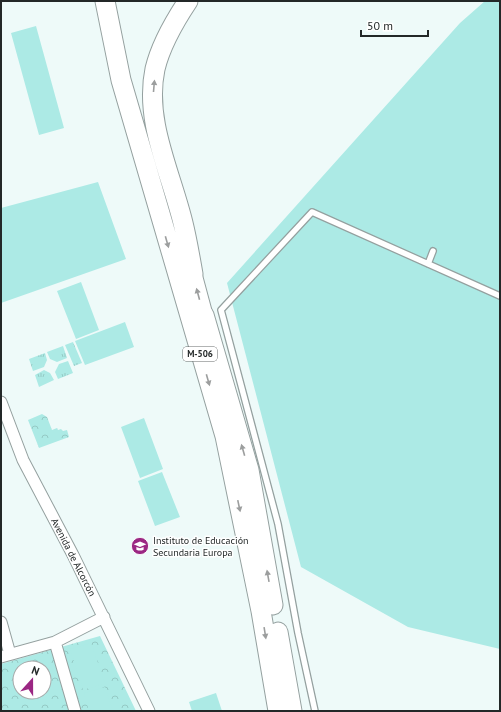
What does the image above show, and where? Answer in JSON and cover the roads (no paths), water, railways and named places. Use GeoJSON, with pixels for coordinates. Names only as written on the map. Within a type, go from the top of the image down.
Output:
{"type":"FeatureCollection","features":[{"type":"Feature","properties":{"kind":"highway"},"geometry":{"type":"LineString","coordinates":[[91,1],[114,83],[158,212]]}},
{"type":"Feature","properties":{"kind":"highway","name":"M-506"},"geometry":{"type":"LineString","coordinates":[[104,1],[121,80],[158,212],[225,436],[261,611],[278,711]]}},
{"type":"Feature","properties":{"kind":"highway","name":"M-506"},"geometry":{"type":"LineString","coordinates":[[116,1],[126,53],[193,274]]}},
{"type":"Feature","properties":{"kind":"highway","name":"M-506"},"geometry":{"type":"LineString","coordinates":[[188,1],[172,27],[162,49],[156,69],[153,89],[156,128],[183,223],[193,274]]}},
{"type":"Feature","properties":{"kind":"highway","name":"M-506"},"geometry":{"type":"LineString","coordinates":[[204,315],[248,470],[292,711]]}},
{"type":"Feature","properties":{"kind":"main road","name":"M-506"},"geometry":{"type":"LineString","coordinates":[[193,274],[204,315]]}},
{"type":"Feature","properties":{"kind":"street","name":"Avenida de Alcorcón"},"geometry":{"type":"LineString","coordinates":[[1,402],[23,460],[104,617],[149,711]]}},
{"type":"Feature","properties":{"kind":"street"},"geometry":{"type":"LineString","coordinates":[[1,622],[6,656],[55,642],[104,617]]}},
{"type":"Feature","properties":{"kind":"street"},"geometry":{"type":"LineString","coordinates":[[55,642],[75,711]]}},
{"type":"Feature","properties":{"kind":"lane"},"geometry":{"type":"LineString","coordinates":[[315,711],[298,632],[278,524],[221,310],[312,212],[500,296]]}},
{"type":"Feature","properties":{"kind":"lane"},"geometry":{"type":"LineString","coordinates":[[428,264],[433,251]]}},
{"type":"Feature","properties":{"kind":"place","name":"Instituto de Educación Secundaria Europa"},"geometry":{"type":"Point","coordinates":[140,546]}}]}
